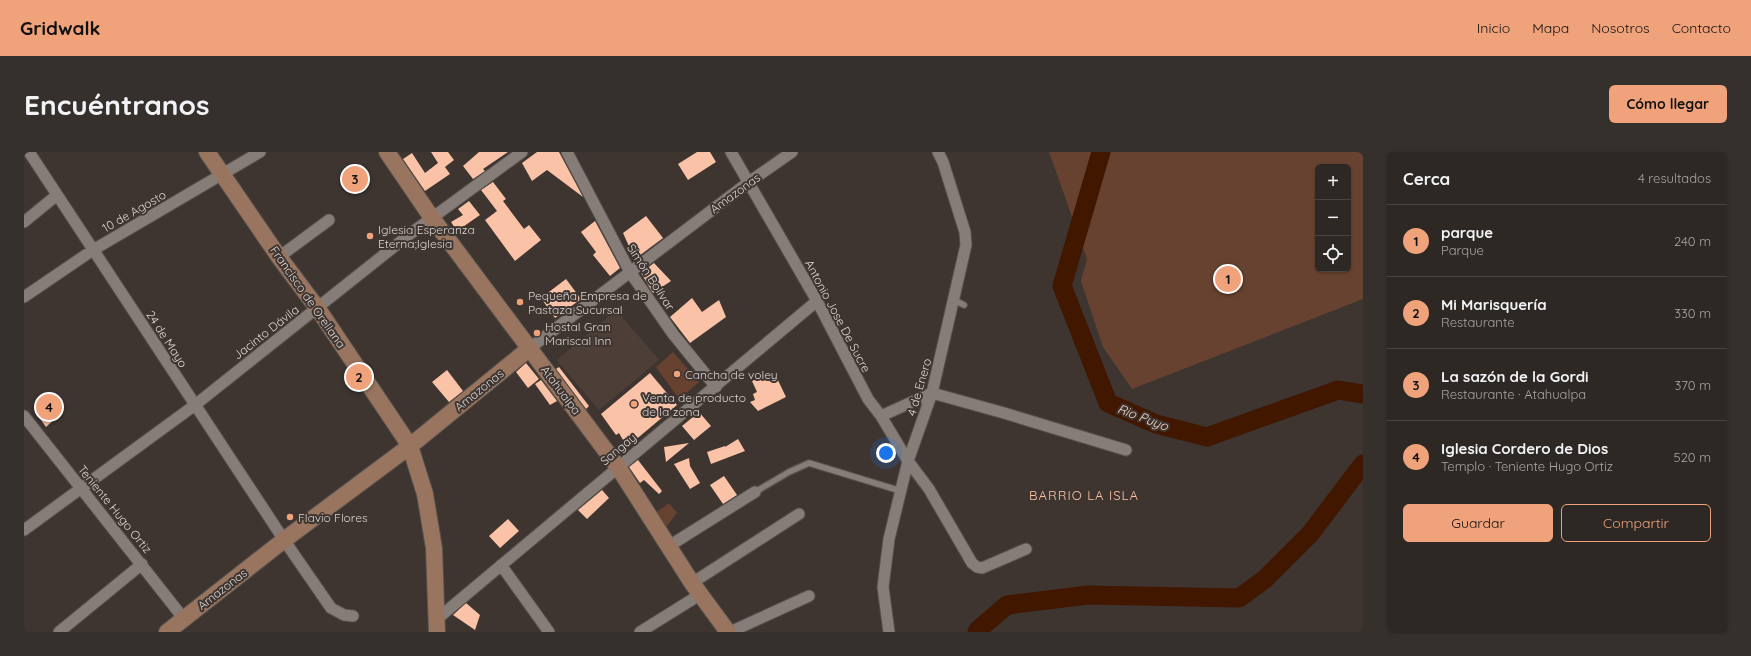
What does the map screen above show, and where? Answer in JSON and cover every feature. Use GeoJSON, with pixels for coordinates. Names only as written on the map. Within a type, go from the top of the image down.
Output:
{"type":"FeatureCollection","features":[{"type":"Feature","properties":{"kind":"street","name":"24 de Mayo"},"geometry":{"type":"LineString","coordinates":[[29,152],[284,540],[331,608],[344,615],[353,616]]}},
{"type":"Feature","properties":{"kind":"street","name":"Francisco de Orellana"},"geometry":{"type":"LineString","coordinates":[[207,152],[279,257],[318,309],[410,446],[425,494],[434,548],[437,625]]}},
{"type":"Feature","properties":{"kind":"street","name":"10 de Agosto"},"geometry":{"type":"LineString","coordinates":[[24,297],[93,250],[260,152]]}},
{"type":"Feature","properties":{"kind":"street","name":"Atahualpa"},"geometry":{"type":"LineString","coordinates":[[387,152],[432,218],[618,466],[696,588],[729,632]]}},
{"type":"Feature","properties":{"kind":"street","name":"Jacinto Dávila"},"geometry":{"type":"LineString","coordinates":[[24,530],[195,405],[432,218],[522,152]]}},
{"type":"Feature","properties":{"kind":"street","name":"Simón Bolívar"},"geometry":{"type":"LineString","coordinates":[[567,152],[630,272],[673,334],[716,386]]}},
{"type":"Feature","properties":{"kind":"street","name":"Antonio Jose De Sucre"},"geometry":{"type":"LineString","coordinates":[[731,152],[817,301],[868,399],[881,416],[908,461],[929,489],[972,563],[977,567],[982,568],[1026,549]]}},
{"type":"Feature","properties":{"kind":"street","name":"Amazonas"},"geometry":{"type":"LineString","coordinates":[[168,632],[284,540],[410,446],[530,348],[749,182],[792,152]]}},
{"type":"Feature","properties":{"kind":"street","name":"4 de Enero"},"geometry":{"type":"LineString","coordinates":[[888,632],[883,587],[889,539],[908,461],[932,393],[966,245],[965,232],[943,162],[938,152]]}},
{"type":"Feature","properties":{"kind":"street"},"geometry":{"type":"LineString","coordinates":[[24,222],[57,195]]}},
{"type":"Feature","properties":{"kind":"street"},"geometry":{"type":"LineString","coordinates":[[279,257],[329,220]]}},
{"type":"Feature","properties":{"kind":"street","name":"Sangay"},"geometry":{"type":"LineString","coordinates":[[437,625],[501,564],[817,301]]}},
{"type":"Feature","properties":{"kind":"street"},"geometry":{"type":"LineString","coordinates":[[881,416],[932,393],[1126,450]]}},
{"type":"Feature","properties":{"kind":"street","name":"Teniente Hugo Ortiz"},"geometry":{"type":"LineString","coordinates":[[24,416],[184,619]]}},
{"type":"Feature","properties":{"kind":"street"},"geometry":{"type":"LineString","coordinates":[[669,546],[755,492]]}},
{"type":"Feature","properties":{"kind":"street"},"geometry":{"type":"LineString","coordinates":[[640,632],[696,588],[799,514]]}},
{"type":"Feature","properties":{"kind":"street"},"geometry":{"type":"LineString","coordinates":[[59,632],[142,564]]}},
{"type":"Feature","properties":{"kind":"street"},"geometry":{"type":"LineString","coordinates":[[501,564],[550,632]]}},
{"type":"Feature","properties":{"kind":"street"},"geometry":{"type":"LineString","coordinates":[[729,632],[809,596]]}},
{"type":"Feature","properties":{"kind":"lane"},"geometry":{"type":"LineString","coordinates":[[954,300],[964,305]]}},
{"type":"Feature","properties":{"kind":"lane"},"geometry":{"type":"LineString","coordinates":[[755,492],[789,472],[809,463],[901,491]]}},
{"type":"Feature","properties":{"kind":"shaded area"},"geometry":{"type":"Polygon","coordinates":[[[1049,152],[1363,152],[1363,299],[1132,389],[1103,347],[1081,281],[1087,259],[1049,152]]]}},
{"type":"Feature","properties":{"kind":"shaded area"},"geometry":{"type":"Polygon","coordinates":[[[616,310],[659,360],[599,410],[557,360],[616,310]]]}},
{"type":"Feature","properties":{"kind":"shaded area","name":"Cancha de voley"},"geometry":{"type":"Polygon","coordinates":[[[673,352],[699,382],[679,399],[656,367],[673,352]]]}},
{"type":"Feature","properties":{"kind":"shaded area"},"geometry":{"type":"Polygon","coordinates":[[[669,503],[677,513],[663,531],[653,515],[669,503]]]}},
{"type":"Feature","properties":{"kind":"building"},"geometry":{"type":"Polygon","coordinates":[[[431,152],[448,152],[454,160],[445,167],[450,174],[425,191],[403,159],[412,153],[425,173],[438,163],[431,152]]]}},
{"type":"Feature","properties":{"kind":"building"},"geometry":{"type":"Polygon","coordinates":[[[479,152],[508,152],[483,169],[485,171],[473,179],[463,166],[479,152]]]}},
{"type":"Feature","properties":{"kind":"building"},"geometry":{"type":"Polygon","coordinates":[[[537,152],[559,152],[583,197],[547,170],[532,181],[522,163],[537,152]]]}},
{"type":"Feature","properties":{"kind":"building"},"geometry":{"type":"Polygon","coordinates":[[[697,152],[710,152],[716,162],[688,180],[678,164],[697,152]]]}},
{"type":"Feature","properties":{"kind":"building"},"geometry":{"type":"Polygon","coordinates":[[[493,182],[506,199],[503,201],[524,229],[529,225],[541,240],[515,261],[485,220],[497,211],[481,190],[493,182]]]}},
{"type":"Feature","properties":{"kind":"building"},"geometry":{"type":"Polygon","coordinates":[[[469,201],[480,215],[457,231],[451,222],[463,215],[458,209],[469,201]]]}},
{"type":"Feature","properties":{"kind":"building"},"geometry":{"type":"Polygon","coordinates":[[[646,216],[663,238],[639,256],[632,253],[623,233],[646,216]]]}},
{"type":"Feature","properties":{"kind":"building"},"geometry":{"type":"Polygon","coordinates":[[[595,221],[620,268],[610,276],[593,255],[596,252],[581,232],[595,221]]]}},
{"type":"Feature","properties":{"kind":"building"},"geometry":{"type":"Polygon","coordinates":[[[654,263],[671,281],[653,293],[641,273],[654,263]]]}},
{"type":"Feature","properties":{"kind":"building"},"geometry":{"type":"Polygon","coordinates":[[[566,279],[581,299],[555,318],[541,298],[566,279]]]}},
{"type":"Feature","properties":{"kind":"building"},"geometry":{"type":"Polygon","coordinates":[[[692,298],[702,312],[719,300],[726,317],[690,343],[670,317],[692,298]]]}},
{"type":"Feature","properties":{"kind":"building"},"geometry":{"type":"Polygon","coordinates":[[[526,363],[539,379],[528,388],[516,372],[526,363]]]}},
{"type":"Feature","properties":{"kind":"building"},"geometry":{"type":"Polygon","coordinates":[[[559,367],[589,406],[586,409],[556,369],[559,367]]]}},
{"type":"Feature","properties":{"kind":"building"},"geometry":{"type":"Polygon","coordinates":[[[447,370],[463,391],[449,402],[432,382],[447,370]]]}},
{"type":"Feature","properties":{"kind":"building"},"geometry":{"type":"Polygon","coordinates":[[[774,372],[786,397],[758,411],[750,402],[755,400],[753,394],[757,392],[752,381],[774,372]]]}},
{"type":"Feature","properties":{"kind":"building","name":"Venta de producto de la zona"},"geometry":{"type":"Polygon","coordinates":[[[650,373],[677,405],[627,447],[619,433],[616,435],[601,414],[650,373]]]}},
{"type":"Feature","properties":{"kind":"building"},"geometry":{"type":"Polygon","coordinates":[[[541,380],[557,401],[550,405],[535,384],[541,380]]]}},
{"type":"Feature","properties":{"kind":"building"},"geometry":{"type":"Polygon","coordinates":[[[50,400],[60,414],[46,427],[36,413],[50,400]]]}},
{"type":"Feature","properties":{"kind":"building"},"geometry":{"type":"Polygon","coordinates":[[[699,412],[711,426],[694,440],[682,426],[699,412]]]}},
{"type":"Feature","properties":{"kind":"building"},"geometry":{"type":"Polygon","coordinates":[[[738,439],[745,451],[711,464],[707,452],[725,447],[738,439]]]}},
{"type":"Feature","properties":{"kind":"building"},"geometry":{"type":"Polygon","coordinates":[[[689,443],[666,462],[664,447],[689,443]]]}},
{"type":"Feature","properties":{"kind":"building"},"geometry":{"type":"Polygon","coordinates":[[[689,458],[690,466],[700,483],[690,489],[674,464],[689,458]]]}},
{"type":"Feature","properties":{"kind":"building"},"geometry":{"type":"Polygon","coordinates":[[[638,460],[662,491],[659,494],[644,480],[640,483],[629,467],[638,460]]]}},
{"type":"Feature","properties":{"kind":"building"},"geometry":{"type":"Polygon","coordinates":[[[724,476],[737,495],[723,504],[710,485],[724,476]]]}},
{"type":"Feature","properties":{"kind":"building"},"geometry":{"type":"Polygon","coordinates":[[[602,490],[609,498],[587,519],[578,510],[602,490]]]}},
{"type":"Feature","properties":{"kind":"building"},"geometry":{"type":"Polygon","coordinates":[[[508,519],[519,531],[500,548],[489,536],[508,519]]]}},
{"type":"Feature","properties":{"kind":"building"},"geometry":{"type":"Polygon","coordinates":[[[466,603],[480,615],[475,630],[453,615],[466,603]]]}},
{"type":"Feature","properties":{"kind":"waterway","name":"Rio Puyo"},"geometry":{"type":"LineString","coordinates":[[1101,152],[1062,286],[1108,403],[1156,424],[1207,437],[1338,390],[1363,394]]}},
{"type":"Feature","properties":{"kind":"waterway","name":"Rio Puyo"},"geometry":{"type":"LineString","coordinates":[[977,632],[1007,605],[1088,595],[1239,598],[1265,579],[1310,534],[1363,464]]}},
{"type":"Feature","properties":{"kind":"place","name":"La sazón de la Gordi"},"geometry":{"type":"Point","coordinates":[355,179]}},
{"type":"Feature","properties":{"kind":"place","name":"Iglesia Esperanza Eterna;Iglesia"},"geometry":{"type":"Point","coordinates":[370,236]}},
{"type":"Feature","properties":{"kind":"place","name":"parque"},"geometry":{"type":"Point","coordinates":[1228,279]}},
{"type":"Feature","properties":{"kind":"place","name":"Pequeña Empresa de Pastaza Sucursal"},"geometry":{"type":"Point","coordinates":[520,302]}},
{"type":"Feature","properties":{"kind":"place","name":"Hostal Gran Mariscal Inn"},"geometry":{"type":"Point","coordinates":[537,333]}},
{"type":"Feature","properties":{"kind":"place","name":"Cancha de voley"},"geometry":{"type":"Point","coordinates":[677,374]}},
{"type":"Feature","properties":{"kind":"place","name":"Mi Marisquería"},"geometry":{"type":"Point","coordinates":[359,377]}},
{"type":"Feature","properties":{"kind":"place","name":"Venta de producto de la zona"},"geometry":{"type":"Point","coordinates":[634,404]}},
{"type":"Feature","properties":{"kind":"place","name":"Iglesia Cordero de Dios"},"geometry":{"type":"Point","coordinates":[49,407]}},
{"type":"Feature","properties":{"kind":"place","name":"Flavio Flores"},"geometry":{"type":"Point","coordinates":[290,517]}},
{"type":"Feature","properties":{"kind":"district","name":"BARRIO LA ISLA"},"geometry":{"type":"Point","coordinates":[1084,495]}}]}
